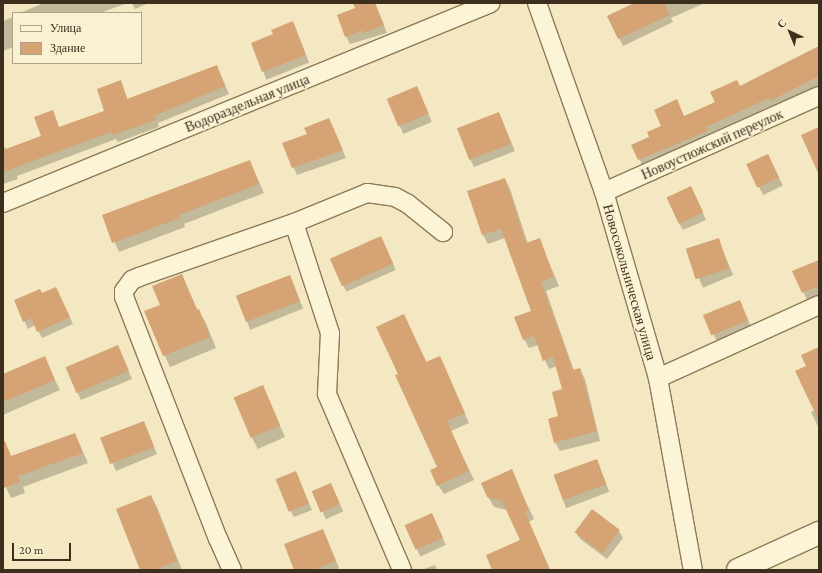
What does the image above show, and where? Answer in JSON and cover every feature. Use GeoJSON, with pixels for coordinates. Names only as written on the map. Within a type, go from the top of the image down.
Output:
{"type":"FeatureCollection","features":[{"type":"Feature","properties":{"kind":"main road"},"geometry":{"type":"LineString","coordinates":[[738,570],[761,565],[819,533]]}},
{"type":"Feature","properties":{"kind":"street","name":"Водораздельная улица"},"geometry":{"type":"LineString","coordinates":[[3,203],[491,3]]}},
{"type":"Feature","properties":{"kind":"street","name":"Новосокольническая улица"},"geometry":{"type":"LineString","coordinates":[[537,3],[604,192],[658,378],[693,570]]}},
{"type":"Feature","properties":{"kind":"street","name":"Новоустюжский переулок"},"geometry":{"type":"LineString","coordinates":[[604,192],[819,96]]}},
{"type":"Feature","properties":{"kind":"street"},"geometry":{"type":"LineString","coordinates":[[232,570],[218,540],[124,297],[124,291],[132,280],[139,277],[294,223],[367,193],[395,197],[408,204],[443,232]]}},
{"type":"Feature","properties":{"kind":"street"},"geometry":{"type":"LineString","coordinates":[[294,223],[330,333],[327,394],[402,570]]}},
{"type":"Feature","properties":{"kind":"street"},"geometry":{"type":"LineString","coordinates":[[658,378],[819,305]]}},
{"type":"Feature","properties":{"kind":"building"},"geometry":{"type":"Polygon","coordinates":[[[353,3],[375,3],[384,25],[364,33],[363,30],[345,37],[337,15],[355,8],[353,3]]]}},
{"type":"Feature","properties":{"kind":"building"},"geometry":{"type":"Polygon","coordinates":[[[634,3],[664,3],[670,15],[618,39],[607,16],[634,3]]]}},
{"type":"Feature","properties":{"kind":"building"},"geometry":{"type":"Polygon","coordinates":[[[293,21],[306,55],[262,72],[251,43],[273,34],[271,30],[293,21]]]}},
{"type":"Feature","properties":{"kind":"building"},"geometry":{"type":"Polygon","coordinates":[[[819,46],[819,76],[770,101],[769,98],[706,127],[708,131],[638,160],[631,145],[649,137],[647,132],[661,126],[654,110],[677,99],[684,116],[715,102],[710,92],[737,80],[740,86],[819,46]]]}},
{"type":"Feature","properties":{"kind":"building"},"geometry":{"type":"Polygon","coordinates":[[[217,65],[225,86],[154,116],[156,120],[113,135],[111,132],[3,172],[3,150],[41,136],[34,117],[53,110],[59,127],[104,111],[97,89],[121,80],[127,99],[217,65]]]}},
{"type":"Feature","properties":{"kind":"building"},"geometry":{"type":"Polygon","coordinates":[[[417,86],[429,114],[398,127],[387,99],[417,86]]]}},
{"type":"Feature","properties":{"kind":"building"},"geometry":{"type":"Polygon","coordinates":[[[499,112],[511,144],[469,160],[457,128],[499,112]]]}},
{"type":"Feature","properties":{"kind":"building"},"geometry":{"type":"Polygon","coordinates":[[[329,118],[343,150],[292,168],[282,143],[307,134],[304,128],[329,118]]]}},
{"type":"Feature","properties":{"kind":"building"},"geometry":{"type":"Polygon","coordinates":[[[819,127],[819,175],[801,135],[819,127]]]}},
{"type":"Feature","properties":{"kind":"building"},"geometry":{"type":"Polygon","coordinates":[[[768,154],[779,178],[757,188],[746,164],[768,154]]]}},
{"type":"Feature","properties":{"kind":"building"},"geometry":{"type":"Polygon","coordinates":[[[250,160],[259,184],[179,215],[180,218],[112,243],[102,215],[250,160]]]}},
{"type":"Feature","properties":{"kind":"building"},"geometry":{"type":"Polygon","coordinates":[[[505,178],[526,243],[540,238],[554,277],[541,282],[573,370],[580,368],[597,431],[554,443],[548,419],[558,416],[552,392],[562,389],[553,357],[543,361],[534,336],[523,340],[514,317],[531,311],[501,229],[482,235],[467,191],[505,178]]]}},
{"type":"Feature","properties":{"kind":"building"},"geometry":{"type":"Polygon","coordinates":[[[691,186],[703,212],[679,224],[667,197],[691,186]]]}},
{"type":"Feature","properties":{"kind":"building"},"geometry":{"type":"Polygon","coordinates":[[[381,236],[393,263],[342,286],[330,259],[381,236]]]}},
{"type":"Feature","properties":{"kind":"building"},"geometry":{"type":"Polygon","coordinates":[[[719,238],[729,268],[696,279],[686,249],[719,238]]]}},
{"type":"Feature","properties":{"kind":"building"},"geometry":{"type":"Polygon","coordinates":[[[819,260],[819,286],[802,293],[792,271],[819,260]]]}},
{"type":"Feature","properties":{"kind":"building"},"geometry":{"type":"Polygon","coordinates":[[[182,274],[197,310],[199,309],[210,337],[163,356],[144,311],[160,305],[152,286],[182,274]]]}},
{"type":"Feature","properties":{"kind":"building"},"geometry":{"type":"Polygon","coordinates":[[[290,275],[300,301],[246,322],[236,296],[290,275]]]}},
{"type":"Feature","properties":{"kind":"building"},"geometry":{"type":"Polygon","coordinates":[[[56,287],[70,317],[37,332],[31,318],[23,322],[14,300],[40,289],[42,293],[56,287]]]}},
{"type":"Feature","properties":{"kind":"building"},"geometry":{"type":"Polygon","coordinates":[[[740,300],[748,320],[711,335],[703,315],[740,300]]]}},
{"type":"Feature","properties":{"kind":"building"},"geometry":{"type":"Polygon","coordinates":[[[404,314],[426,362],[440,356],[465,413],[447,421],[469,471],[437,486],[430,470],[437,467],[395,375],[398,374],[376,327],[404,314]]]}},
{"type":"Feature","properties":{"kind":"building"},"geometry":{"type":"Polygon","coordinates":[[[118,345],[129,371],[76,393],[66,367],[118,345]]]}},
{"type":"Feature","properties":{"kind":"building"},"geometry":{"type":"Polygon","coordinates":[[[819,347],[819,421],[795,371],[806,366],[801,355],[819,347]]]}},
{"type":"Feature","properties":{"kind":"building"},"geometry":{"type":"Polygon","coordinates":[[[45,356],[55,380],[3,402],[3,374],[45,356]]]}},
{"type":"Feature","properties":{"kind":"building"},"geometry":{"type":"Polygon","coordinates":[[[263,385],[280,426],[251,438],[234,398],[263,385]]]}},
{"type":"Feature","properties":{"kind":"building"},"geometry":{"type":"Polygon","coordinates":[[[144,421],[154,447],[110,464],[100,438],[144,421]]]}},
{"type":"Feature","properties":{"kind":"building"},"geometry":{"type":"Polygon","coordinates":[[[75,433],[83,453],[18,476],[20,482],[3,488],[3,441],[5,441],[11,456],[75,433]]]}},
{"type":"Feature","properties":{"kind":"building"},"geometry":{"type":"Polygon","coordinates":[[[597,459],[606,484],[563,500],[554,475],[597,459]]]}},
{"type":"Feature","properties":{"kind":"building"},"geometry":{"type":"Polygon","coordinates":[[[512,469],[529,510],[525,512],[550,570],[492,570],[486,555],[520,540],[502,501],[487,497],[481,483],[512,469]]]}},
{"type":"Feature","properties":{"kind":"building"},"geometry":{"type":"Polygon","coordinates":[[[296,471],[309,503],[289,512],[276,479],[296,471]]]}},
{"type":"Feature","properties":{"kind":"building"},"geometry":{"type":"Polygon","coordinates":[[[331,483],[340,504],[321,512],[312,491],[331,483]]]}},
{"type":"Feature","properties":{"kind":"building"},"geometry":{"type":"Polygon","coordinates":[[[151,495],[177,561],[155,570],[140,570],[116,509],[151,495]]]}},
{"type":"Feature","properties":{"kind":"building"},"geometry":{"type":"Polygon","coordinates":[[[592,509],[620,530],[602,553],[575,532],[592,509]]]}},
{"type":"Feature","properties":{"kind":"building"},"geometry":{"type":"Polygon","coordinates":[[[432,513],[443,538],[416,550],[405,525],[432,513]]]}},
{"type":"Feature","properties":{"kind":"building"},"geometry":{"type":"Polygon","coordinates":[[[323,529],[336,561],[314,570],[294,570],[284,544],[323,529]]]}}]}
